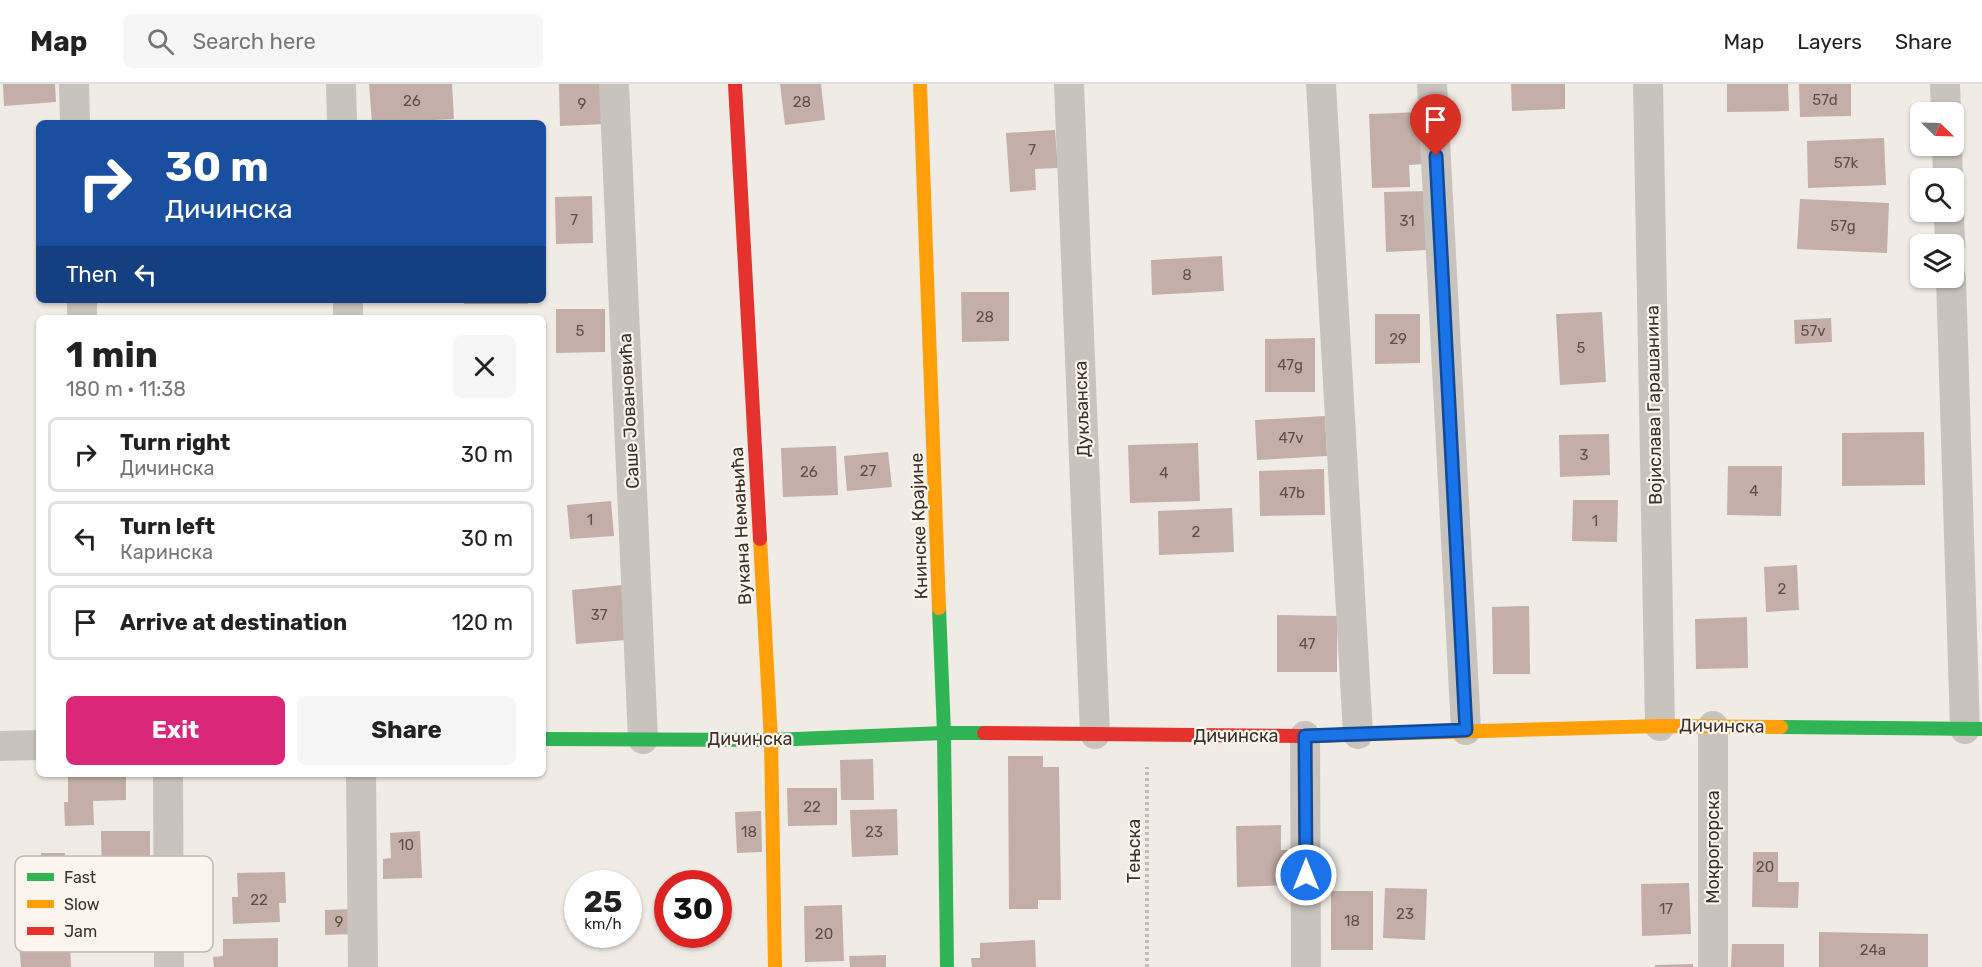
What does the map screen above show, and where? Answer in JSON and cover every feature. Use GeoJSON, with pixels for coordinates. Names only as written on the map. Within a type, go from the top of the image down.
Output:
{"type":"FeatureCollection","features":[{"type":"Feature","properties":{"kind":"street"},"geometry":{"type":"LineString","coordinates":[[74,84],[75,120]]}},
{"type":"Feature","properties":{"kind":"street"},"geometry":{"type":"LineString","coordinates":[[341,84],[342,120]]}},
{"type":"Feature","properties":{"kind":"street","name":"Саше Јовановића"},"geometry":{"type":"LineString","coordinates":[[614,84],[643,739]]}},
{"type":"Feature","properties":{"kind":"street","name":"Вукана Немањића"},"geometry":{"type":"LineString","coordinates":[[735,84],[771,740],[775,967]]}},
{"type":"Feature","properties":{"kind":"street","name":"Книнске Крајине"},"geometry":{"type":"LineString","coordinates":[[920,84],[944,733],[947,967]]}},
{"type":"Feature","properties":{"kind":"street","name":"Дукљанска"},"geometry":{"type":"LineString","coordinates":[[1069,84],[1095,734]]}},
{"type":"Feature","properties":{"kind":"street"},"geometry":{"type":"LineString","coordinates":[[1321,84],[1358,734]]}},
{"type":"Feature","properties":{"kind":"street"},"geometry":{"type":"LineString","coordinates":[[1432,84],[1466,730]]}},
{"type":"Feature","properties":{"kind":"street","name":"Војислава Гарашанина"},"geometry":{"type":"LineString","coordinates":[[1648,84],[1660,726]]}},
{"type":"Feature","properties":{"kind":"street"},"geometry":{"type":"LineString","coordinates":[[1945,84],[1946,102]]}},
{"type":"Feature","properties":{"kind":"street","name":"Дичинска"},"geometry":{"type":"LineString","coordinates":[[546,739],[771,740],[944,733],[1305,736],[1660,726],[1973,729],[1951,288]]}},
{"type":"Feature","properties":{"kind":"street","name":"Мокрогорска"},"geometry":{"type":"LineString","coordinates":[[1713,726],[1713,967]]}},
{"type":"Feature","properties":{"kind":"street"},"geometry":{"type":"LineString","coordinates":[[1305,736],[1306,967]]}},
{"type":"Feature","properties":{"kind":"street"},"geometry":{"type":"LineString","coordinates":[[0,746],[36,745]]}},
{"type":"Feature","properties":{"kind":"street"},"geometry":{"type":"LineString","coordinates":[[168,777],[168,856]]}},
{"type":"Feature","properties":{"kind":"street"},"geometry":{"type":"LineString","coordinates":[[361,777],[363,967]]}},
{"type":"Feature","properties":{"kind":"street"},"geometry":{"type":"LineString","coordinates":[[169,952],[169,967]]}},
{"type":"Feature","properties":{"kind":"path","name":"Тењска"},"geometry":{"type":"LineString","coordinates":[[1147,967],[1148,735]]}},
{"type":"Feature","properties":{"kind":"building"},"geometry":{"type":"Polygon","coordinates":[[[3,84],[55,84],[56,102],[4,106],[3,84]]]}},
{"type":"Feature","properties":{"kind":"building"},"geometry":{"type":"Polygon","coordinates":[[[369,84],[452,84],[454,119],[372,120],[369,84]]]}},
{"type":"Feature","properties":{"kind":"building"},"geometry":{"type":"Polygon","coordinates":[[[559,84],[604,84],[605,124],[560,126],[559,84]]]}},
{"type":"Feature","properties":{"kind":"building"},"geometry":{"type":"Polygon","coordinates":[[[780,84],[821,84],[825,120],[785,125],[780,84]]]}},
{"type":"Feature","properties":{"kind":"building"},"geometry":{"type":"Polygon","coordinates":[[[1511,84],[1565,84],[1565,109],[1512,111],[1511,84]]]}},
{"type":"Feature","properties":{"kind":"building"},"geometry":{"type":"Polygon","coordinates":[[[1727,84],[1788,84],[1789,111],[1727,112],[1727,84]]]}},
{"type":"Feature","properties":{"kind":"building"},"geometry":{"type":"Polygon","coordinates":[[[1799,84],[1851,84],[1851,116],[1800,117],[1799,84]]]}},
{"type":"Feature","properties":{"kind":"building"},"geometry":{"type":"Polygon","coordinates":[[[1422,112],[1424,164],[1409,165],[1410,187],[1372,188],[1369,114],[1422,112]]]}},
{"type":"Feature","properties":{"kind":"building"},"geometry":{"type":"Polygon","coordinates":[[[1055,130],[1058,168],[1035,169],[1036,190],[1010,192],[1006,133],[1055,130]]]}},
{"type":"Feature","properties":{"kind":"building"},"geometry":{"type":"Polygon","coordinates":[[[1884,138],[1886,185],[1808,188],[1807,141],[1884,138]]]}},
{"type":"Feature","properties":{"kind":"building"},"geometry":{"type":"Polygon","coordinates":[[[1427,191],[1429,250],[1386,252],[1384,192],[1427,191]]]}},
{"type":"Feature","properties":{"kind":"building"},"geometry":{"type":"Polygon","coordinates":[[[592,196],[593,243],[556,244],[555,197],[592,196]]]}},
{"type":"Feature","properties":{"kind":"building"},"geometry":{"type":"Polygon","coordinates":[[[1800,199],[1889,203],[1887,253],[1797,249],[1800,199]]]}},
{"type":"Feature","properties":{"kind":"building"},"geometry":{"type":"Polygon","coordinates":[[[1222,256],[1224,291],[1152,295],[1151,260],[1222,256]]]}},
{"type":"Feature","properties":{"kind":"building"},"geometry":{"type":"Polygon","coordinates":[[[961,292],[1009,292],[1009,341],[962,342],[961,292]]]}},
{"type":"Feature","properties":{"kind":"building"},"geometry":{"type":"Polygon","coordinates":[[[464,303],[528,303],[528,304],[464,303]]]}},
{"type":"Feature","properties":{"kind":"building"},"geometry":{"type":"Polygon","coordinates":[[[556,309],[605,309],[605,352],[556,353],[556,309]]]}},
{"type":"Feature","properties":{"kind":"building"},"geometry":{"type":"Polygon","coordinates":[[[1602,312],[1606,382],[1560,385],[1556,314],[1602,312]]]}},
{"type":"Feature","properties":{"kind":"building"},"geometry":{"type":"Polygon","coordinates":[[[1375,314],[1420,314],[1420,363],[1375,364],[1375,314]]]}},
{"type":"Feature","properties":{"kind":"building"},"geometry":{"type":"Polygon","coordinates":[[[1831,318],[1832,342],[1795,344],[1794,320],[1831,318]]]}},
{"type":"Feature","properties":{"kind":"building"},"geometry":{"type":"Polygon","coordinates":[[[1315,338],[1315,392],[1265,392],[1265,339],[1315,338]]]}},
{"type":"Feature","properties":{"kind":"building"},"geometry":{"type":"Polygon","coordinates":[[[1325,416],[1327,456],[1257,460],[1255,420],[1325,416]]]}},
{"type":"Feature","properties":{"kind":"building"},"geometry":{"type":"Polygon","coordinates":[[[1924,432],[1925,485],[1842,486],[1842,433],[1924,432]]]}},
{"type":"Feature","properties":{"kind":"building"},"geometry":{"type":"Polygon","coordinates":[[[1609,434],[1610,475],[1560,477],[1559,435],[1609,434]]]}},
{"type":"Feature","properties":{"kind":"building"},"geometry":{"type":"Polygon","coordinates":[[[1198,443],[1200,501],[1130,503],[1128,445],[1198,443]]]}},
{"type":"Feature","properties":{"kind":"building"},"geometry":{"type":"Polygon","coordinates":[[[836,446],[838,495],[783,497],[781,448],[836,446]]]}},
{"type":"Feature","properties":{"kind":"building"},"geometry":{"type":"Polygon","coordinates":[[[888,452],[892,487],[847,491],[844,456],[888,452]]]}},
{"type":"Feature","properties":{"kind":"building"},"geometry":{"type":"Polygon","coordinates":[[[1728,466],[1782,466],[1781,516],[1727,515],[1728,466]]]}},
{"type":"Feature","properties":{"kind":"building"},"geometry":{"type":"Polygon","coordinates":[[[1324,469],[1325,515],[1260,516],[1259,471],[1324,469]]]}},
{"type":"Feature","properties":{"kind":"building"},"geometry":{"type":"Polygon","coordinates":[[[1573,500],[1618,500],[1617,542],[1572,541],[1573,500]]]}},
{"type":"Feature","properties":{"kind":"building"},"geometry":{"type":"Polygon","coordinates":[[[611,501],[614,536],[570,539],[567,505],[611,501]]]}},
{"type":"Feature","properties":{"kind":"building"},"geometry":{"type":"Polygon","coordinates":[[[1232,508],[1234,552],[1159,555],[1158,511],[1232,508]]]}},
{"type":"Feature","properties":{"kind":"building"},"geometry":{"type":"Polygon","coordinates":[[[1797,565],[1799,610],[1766,612],[1764,567],[1797,565]]]}},
{"type":"Feature","properties":{"kind":"building"},"geometry":{"type":"Polygon","coordinates":[[[622,585],[627,640],[576,644],[572,590],[622,585]]]}},
{"type":"Feature","properties":{"kind":"building"},"geometry":{"type":"Polygon","coordinates":[[[1529,606],[1530,674],[1493,674],[1492,607],[1529,606]]]}},
{"type":"Feature","properties":{"kind":"building"},"geometry":{"type":"Polygon","coordinates":[[[1277,615],[1337,616],[1337,672],[1277,672],[1277,615]]]}},
{"type":"Feature","properties":{"kind":"building"},"geometry":{"type":"Polygon","coordinates":[[[1747,617],[1748,668],[1696,669],[1695,619],[1747,617]]]}},
{"type":"Feature","properties":{"kind":"building"},"geometry":{"type":"Polygon","coordinates":[[[1008,756],[1043,756],[1043,767],[1059,767],[1061,900],[1038,900],[1038,909],[1009,909],[1008,756]]]}},
{"type":"Feature","properties":{"kind":"building"},"geometry":{"type":"Polygon","coordinates":[[[873,759],[874,800],[841,800],[840,760],[873,759]]]}},
{"type":"Feature","properties":{"kind":"building"},"geometry":{"type":"Polygon","coordinates":[[[68,777],[126,777],[126,800],[93,801],[94,825],[65,826],[64,802],[68,802],[68,777]]]}},
{"type":"Feature","properties":{"kind":"building"},"geometry":{"type":"Polygon","coordinates":[[[787,788],[837,788],[837,825],[788,826],[787,788]]]}},
{"type":"Feature","properties":{"kind":"building"},"geometry":{"type":"Polygon","coordinates":[[[897,809],[898,855],[852,857],[850,810],[897,809]]]}},
{"type":"Feature","properties":{"kind":"building"},"geometry":{"type":"Polygon","coordinates":[[[761,811],[762,852],[737,853],[735,812],[761,811]]]}},
{"type":"Feature","properties":{"kind":"building"},"geometry":{"type":"Polygon","coordinates":[[[1281,825],[1281,850],[1290,850],[1291,885],[1237,887],[1236,826],[1281,825]]]}},
{"type":"Feature","properties":{"kind":"building"},"geometry":{"type":"Polygon","coordinates":[[[101,831],[150,831],[150,856],[102,856],[101,831]]]}},
{"type":"Feature","properties":{"kind":"building"},"geometry":{"type":"Polygon","coordinates":[[[420,831],[422,878],[383,879],[383,859],[391,858],[390,833],[420,831]]]}},
{"type":"Feature","properties":{"kind":"building"},"geometry":{"type":"Polygon","coordinates":[[[1753,852],[1778,852],[1778,882],[1799,882],[1798,908],[1752,907],[1753,852]]]}},
{"type":"Feature","properties":{"kind":"building"},"geometry":{"type":"Polygon","coordinates":[[[41,853],[65,853],[65,856],[41,856],[41,853]]]}},
{"type":"Feature","properties":{"kind":"building"},"geometry":{"type":"Polygon","coordinates":[[[285,872],[286,903],[279,903],[280,922],[233,924],[232,897],[238,897],[237,873],[285,872]]]}},
{"type":"Feature","properties":{"kind":"building"},"geometry":{"type":"Polygon","coordinates":[[[1689,883],[1691,934],[1642,936],[1641,884],[1689,883]]]}},
{"type":"Feature","properties":{"kind":"building"},"geometry":{"type":"Polygon","coordinates":[[[1385,888],[1427,889],[1425,940],[1383,938],[1385,888]]]}},
{"type":"Feature","properties":{"kind":"building"},"geometry":{"type":"Polygon","coordinates":[[[1331,891],[1373,891],[1373,950],[1331,950],[1331,891]]]}},
{"type":"Feature","properties":{"kind":"building"},"geometry":{"type":"Polygon","coordinates":[[[842,905],[844,961],[805,962],[804,906],[842,905]]]}},
{"type":"Feature","properties":{"kind":"building"},"geometry":{"type":"Polygon","coordinates":[[[353,909],[354,934],[325,935],[325,910],[353,909]]]}},
{"type":"Feature","properties":{"kind":"building"},"geometry":{"type":"Polygon","coordinates":[[[1819,932],[1928,934],[1928,967],[1819,967],[1819,932]]]}},
{"type":"Feature","properties":{"kind":"building"},"geometry":{"type":"Polygon","coordinates":[[[278,938],[278,967],[214,967],[213,957],[223,956],[223,939],[278,938]]]}},
{"type":"Feature","properties":{"kind":"building"},"geometry":{"type":"Polygon","coordinates":[[[1035,940],[1036,967],[972,967],[971,958],[980,958],[980,943],[1035,940]]]}},
{"type":"Feature","properties":{"kind":"building"},"geometry":{"type":"Polygon","coordinates":[[[1732,944],[1784,944],[1784,967],[1731,967],[1732,944]]]}},
{"type":"Feature","properties":{"kind":"building"},"geometry":{"type":"Polygon","coordinates":[[[20,952],[70,952],[71,967],[21,967],[20,952]]]}},
{"type":"Feature","properties":{"kind":"building"},"geometry":{"type":"Polygon","coordinates":[[[886,955],[886,967],[850,967],[849,956],[886,955]]]}},
{"type":"Feature","properties":{"kind":"building"},"geometry":{"type":"Polygon","coordinates":[[[1693,964],[1693,967],[1655,967],[1655,965],[1693,964]]]}},
{"type":"Feature","properties":{"kind":"traffic: fast"},"geometry":{"type":"LineString","coordinates":[[939,608],[944,733],[947,967]]}},
{"type":"Feature","properties":{"kind":"traffic: fast"},"geometry":{"type":"LineString","coordinates":[[1781,727],[1982,729]]}},
{"type":"Feature","properties":{"kind":"traffic: fast"},"geometry":{"type":"LineString","coordinates":[[546,739],[771,740],[984,733]]}},
{"type":"Feature","properties":{"kind":"traffic: slow"},"geometry":{"type":"LineString","coordinates":[[920,84],[939,608]]}},
{"type":"Feature","properties":{"kind":"traffic: slow"},"geometry":{"type":"LineString","coordinates":[[760,539],[771,740],[775,967]]}},
{"type":"Feature","properties":{"kind":"traffic: slow"},"geometry":{"type":"LineString","coordinates":[[1372,734],[1660,726],[1781,727]]}},
{"type":"Feature","properties":{"kind":"traffic: jam"},"geometry":{"type":"LineString","coordinates":[[735,84],[760,539]]}},
{"type":"Feature","properties":{"kind":"traffic: jam"},"geometry":{"type":"LineString","coordinates":[[984,733],[1305,736],[1372,734]]}},
{"type":"Feature","properties":{"kind":"route"},"geometry":{"type":"LineString","coordinates":[[1306,875],[1305,736],[1466,730],[1436,156]]}}]}
